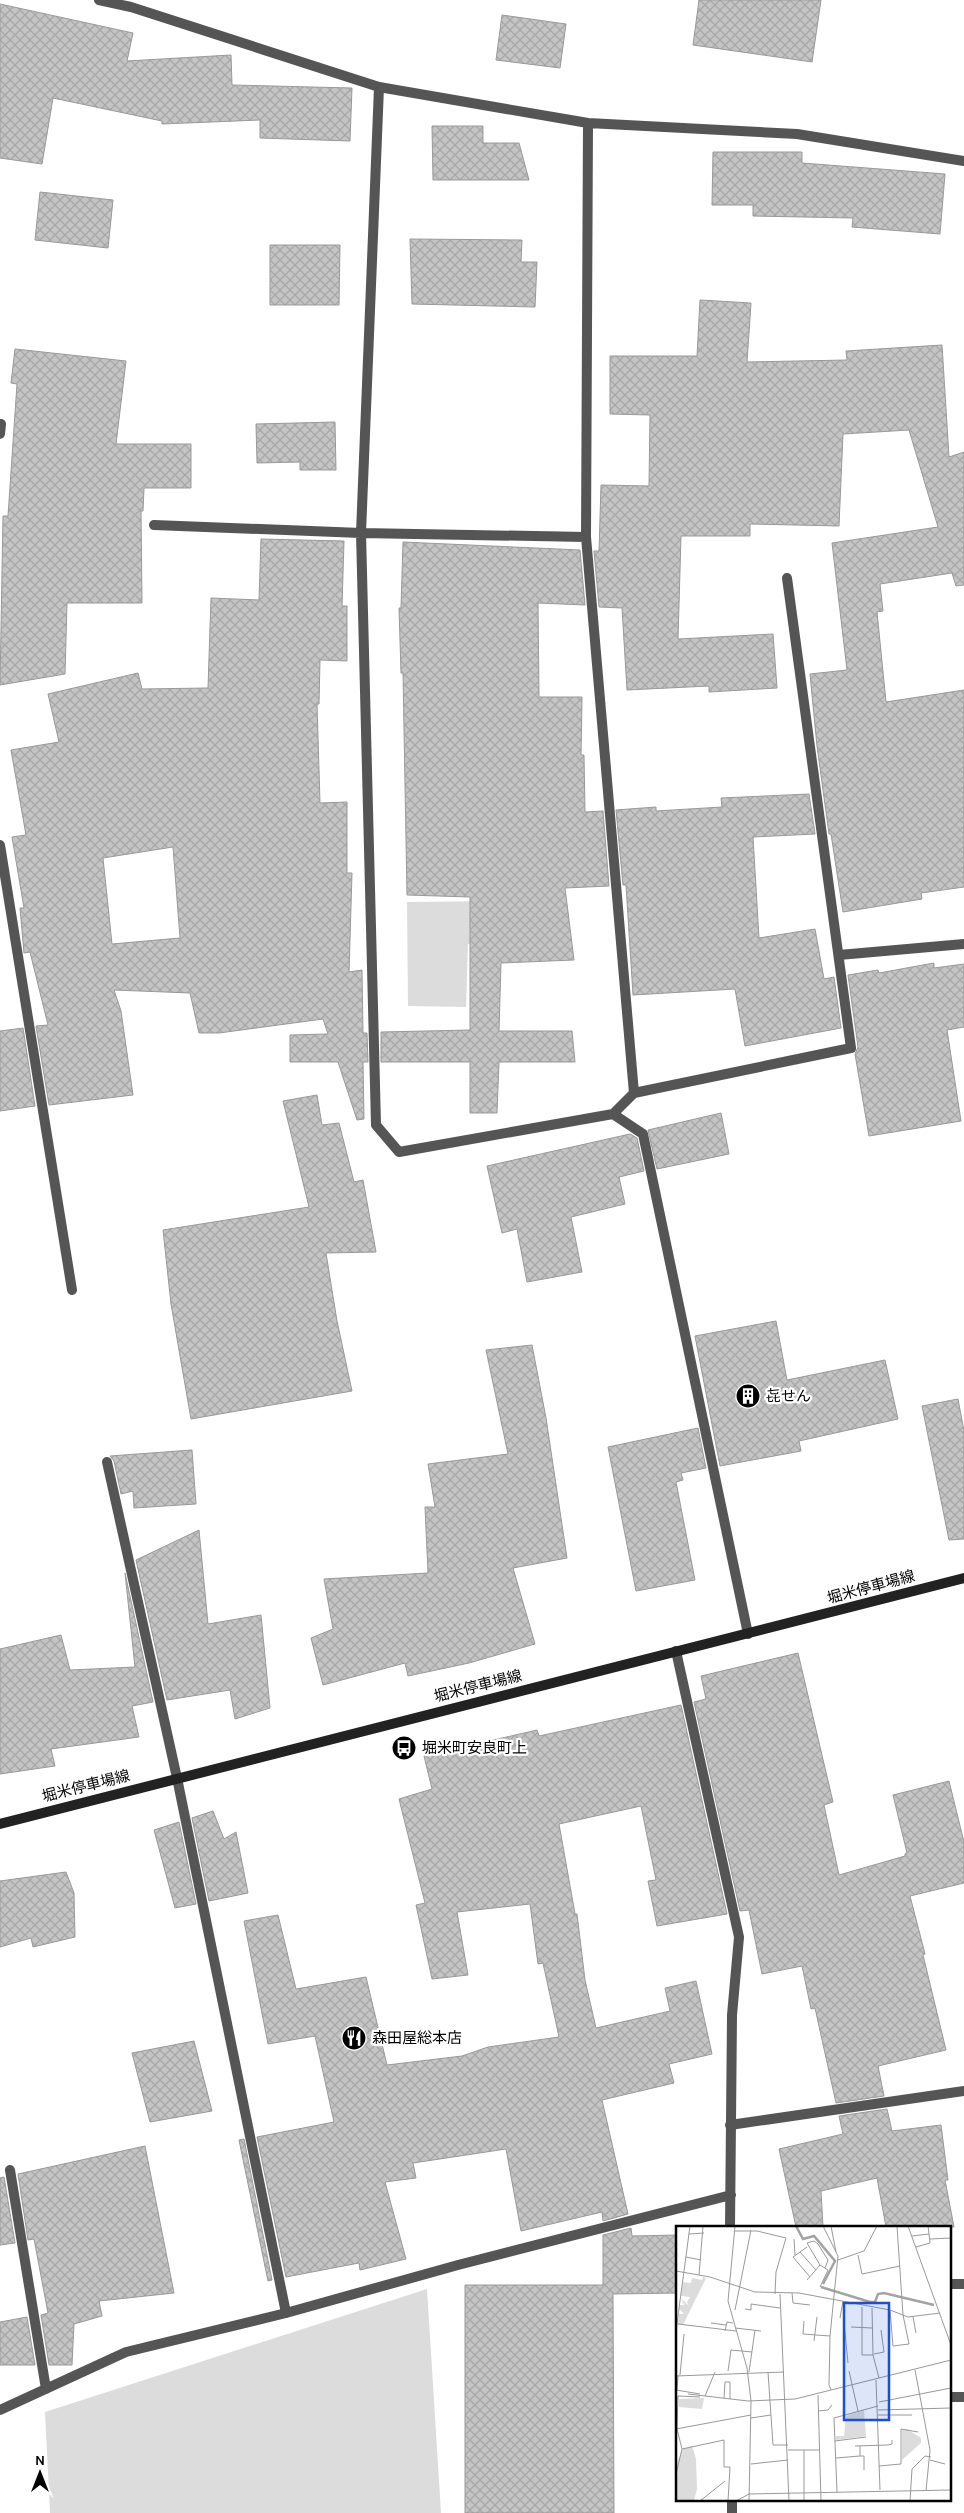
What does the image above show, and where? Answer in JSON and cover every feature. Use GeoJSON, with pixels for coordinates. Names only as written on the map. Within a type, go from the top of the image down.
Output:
{"type":"FeatureCollection","features":[{"type":"Feature","properties":{"kind":"main road","name":"堀米停車場線"},"geometry":{"type":"LineString","coordinates":[[0,1824],[964,1578]]}},
{"type":"Feature","properties":{"kind":"street"},"geometry":{"type":"LineString","coordinates":[[99,0],[131,7],[379,87],[588,123],[797,134],[964,161]]}},
{"type":"Feature","properties":{"kind":"street"},"geometry":{"type":"LineString","coordinates":[[379,87],[361,533],[376,1124],[399,1152],[613,1114],[634,1093],[851,1048],[787,578]]}},
{"type":"Feature","properties":{"kind":"street"},"geometry":{"type":"LineString","coordinates":[[588,123],[586,537],[634,1093]]}},
{"type":"Feature","properties":{"kind":"street"},"geometry":{"type":"LineString","coordinates":[[154,525],[361,533],[586,537]]}},
{"type":"Feature","properties":{"kind":"street"},"geometry":{"type":"LineString","coordinates":[[0,845],[72,1290]]}},
{"type":"Feature","properties":{"kind":"street"},"geometry":{"type":"LineString","coordinates":[[839,955],[964,944]]}},
{"type":"Feature","properties":{"kind":"street"},"geometry":{"type":"LineString","coordinates":[[613,1114],[643,1134],[748,1634]]}},
{"type":"Feature","properties":{"kind":"street"},"geometry":{"type":"LineString","coordinates":[[107,1462],[178,1778],[286,2313]]}},
{"type":"Feature","properties":{"kind":"street"},"geometry":{"type":"LineString","coordinates":[[676,1651],[739,1937],[732,2015],[730,2226]]}},
{"type":"Feature","properties":{"kind":"street"},"geometry":{"type":"LineString","coordinates":[[730,2125],[964,2091]]}},
{"type":"Feature","properties":{"kind":"street"},"geometry":{"type":"LineString","coordinates":[[10,2170],[46,2389]]}},
{"type":"Feature","properties":{"kind":"street"},"geometry":{"type":"LineString","coordinates":[[0,2410],[126,2352],[286,2313],[467,2262],[731,2195]]}},
{"type":"Feature","properties":{"kind":"street"},"geometry":{"type":"LineString","coordinates":[[732,2500],[732,2513]]}},
{"type":"Feature","properties":{"kind":"shaded area"},"geometry":{"type":"Polygon","coordinates":[[[497,901],[500,942],[468,944],[466,1007],[408,1006],[407,902],[497,901]]]}},
{"type":"Feature","properties":{"kind":"shaded area"},"geometry":{"type":"Polygon","coordinates":[[[427,2289],[441,2513],[50,2513],[45,2412],[427,2289]]]}},
{"type":"Feature","properties":{"kind":"building"},"geometry":{"type":"Polygon","coordinates":[[[699,0],[821,0],[812,62],[693,45],[699,0]]]}},
{"type":"Feature","properties":{"kind":"building"},"geometry":{"type":"Polygon","coordinates":[[[0,4],[133,33],[127,61],[231,55],[232,85],[352,88],[350,141],[260,138],[260,120],[162,124],[162,121],[53,98],[42,164],[0,158],[0,4]]]}},
{"type":"Feature","properties":{"kind":"building"},"geometry":{"type":"Polygon","coordinates":[[[502,15],[566,24],[560,68],[496,60],[502,15]]]}},
{"type":"Feature","properties":{"kind":"building"},"geometry":{"type":"Polygon","coordinates":[[[432,126],[483,126],[483,143],[519,143],[529,180],[433,180],[432,126]]]}},
{"type":"Feature","properties":{"kind":"building"},"geometry":{"type":"Polygon","coordinates":[[[713,152],[802,152],[802,163],[945,174],[940,234],[852,227],[853,218],[753,216],[753,205],[712,205],[713,152]]]}},
{"type":"Feature","properties":{"kind":"building"},"geometry":{"type":"Polygon","coordinates":[[[40,192],[113,200],[108,248],[35,240],[40,192]]]}},
{"type":"Feature","properties":{"kind":"building"},"geometry":{"type":"Polygon","coordinates":[[[410,239],[522,240],[521,262],[537,262],[535,307],[412,304],[410,239]]]}},
{"type":"Feature","properties":{"kind":"building"},"geometry":{"type":"Polygon","coordinates":[[[270,245],[340,245],[339,305],[270,305],[270,245]]]}},
{"type":"Feature","properties":{"kind":"building"},"geometry":{"type":"Polygon","coordinates":[[[700,300],[751,303],[747,362],[847,360],[846,351],[942,345],[949,457],[964,452],[964,585],[956,586],[952,573],[880,584],[883,611],[877,612],[886,702],[964,690],[964,887],[921,893],[922,899],[843,912],[831,834],[829,834],[817,746],[810,674],[847,670],[832,543],[938,527],[909,430],[843,434],[839,526],[750,524],[750,536],[681,536],[678,639],[773,634],[777,688],[709,692],[709,686],[627,690],[622,608],[599,607],[594,551],[599,551],[601,485],[649,486],[650,415],[610,414],[610,356],[697,356],[700,300]]]}},
{"type":"Feature","properties":{"kind":"building"},"geometry":{"type":"Polygon","coordinates":[[[15,349],[126,361],[116,444],[191,444],[191,488],[144,488],[143,511],[141,511],[142,603],[67,603],[65,674],[0,685],[3,516],[8,516],[17,384],[11,383],[15,349]]]}},
{"type":"Feature","properties":{"kind":"building"},"geometry":{"type":"Polygon","coordinates":[[[335,422],[336,470],[300,470],[300,462],[257,463],[256,424],[335,422]]]}},
{"type":"Feature","properties":{"kind":"building"},"geometry":{"type":"Polygon","coordinates":[[[261,539],[344,541],[342,606],[347,606],[347,661],[320,660],[319,704],[317,704],[320,803],[347,802],[347,873],[352,873],[349,972],[362,970],[363,1033],[367,1033],[368,1062],[363,1062],[364,1119],[357,1120],[338,1062],[290,1062],[290,1035],[328,1034],[323,1019],[219,1033],[199,1033],[190,993],[114,990],[121,1011],[133,1095],[49,1105],[36,1026],[48,1025],[30,952],[24,953],[20,908],[24,908],[12,837],[26,835],[11,750],[59,742],[48,694],[138,673],[142,689],[208,688],[211,598],[259,600],[261,539]],[[173,847],[103,858],[112,944],[180,938],[173,847]]]}},
{"type":"Feature","properties":{"kind":"building"},"geometry":{"type":"Polygon","coordinates":[[[403,542],[580,550],[585,605],[538,603],[539,697],[582,697],[581,755],[584,755],[585,812],[603,811],[609,886],[565,888],[574,960],[501,963],[499,1031],[572,1031],[575,1062],[499,1062],[497,1113],[470,1113],[470,1062],[381,1062],[381,1032],[470,1030],[470,897],[407,895],[403,673],[401,673],[399,608],[401,608],[403,542]]]}},
{"type":"Feature","properties":{"kind":"building"},"geometry":{"type":"Polygon","coordinates":[[[809,794],[815,834],[753,837],[759,938],[815,929],[824,979],[834,977],[841,1028],[745,1046],[735,989],[633,995],[626,885],[623,885],[616,810],[656,807],[656,811],[722,807],[721,798],[809,794]]]}},
{"type":"Feature","properties":{"kind":"building"},"geometry":{"type":"Polygon","coordinates":[[[934,963],[934,968],[964,964],[964,1027],[947,1030],[961,1121],[869,1136],[855,1054],[858,1047],[848,975],[878,970],[879,973],[934,963]]]}},
{"type":"Feature","properties":{"kind":"building"},"geometry":{"type":"Polygon","coordinates":[[[23,1028],[35,1106],[0,1111],[0,1031],[23,1028]]]}},
{"type":"Feature","properties":{"kind":"building"},"geometry":{"type":"Polygon","coordinates":[[[317,1095],[322,1125],[339,1123],[354,1182],[363,1180],[376,1252],[326,1253],[337,1321],[352,1391],[191,1419],[171,1304],[163,1230],[309,1207],[283,1101],[317,1095]]]}},
{"type":"Feature","properties":{"kind":"building"},"geometry":{"type":"Polygon","coordinates":[[[721,1113],[729,1154],[657,1169],[648,1130],[721,1113]]]}},
{"type":"Feature","properties":{"kind":"building"},"geometry":{"type":"Polygon","coordinates":[[[630,1134],[637,1138],[644,1171],[619,1177],[625,1204],[571,1217],[582,1272],[527,1282],[517,1229],[502,1233],[487,1166],[630,1134]]]}},
{"type":"Feature","properties":{"kind":"building","name":"㐂せん"},"geometry":{"type":"Polygon","coordinates":[[[776,1321],[787,1380],[885,1360],[898,1419],[799,1441],[801,1451],[720,1466],[695,1336],[776,1321]]]}},
{"type":"Feature","properties":{"kind":"building"},"geometry":{"type":"Polygon","coordinates":[[[532,1345],[546,1418],[567,1558],[513,1568],[535,1644],[469,1663],[408,1676],[405,1663],[323,1685],[311,1638],[333,1629],[324,1579],[428,1573],[425,1507],[435,1507],[428,1464],[508,1454],[486,1350],[532,1345]]]}},
{"type":"Feature","properties":{"kind":"building"},"geometry":{"type":"Polygon","coordinates":[[[958,1399],[964,1431],[964,1539],[949,1540],[922,1406],[958,1399]]]}},
{"type":"Feature","properties":{"kind":"building"},"geometry":{"type":"Polygon","coordinates":[[[698,1428],[706,1468],[681,1473],[683,1480],[676,1482],[695,1580],[636,1591],[608,1447],[698,1428]]]}},
{"type":"Feature","properties":{"kind":"building"},"geometry":{"type":"Polygon","coordinates":[[[192,1450],[196,1504],[134,1508],[133,1491],[121,1494],[114,1461],[110,1456],[192,1450]]]}},
{"type":"Feature","properties":{"kind":"building"},"geometry":{"type":"Polygon","coordinates":[[[199,1530],[208,1624],[261,1615],[270,1708],[235,1719],[230,1690],[167,1700],[136,1560],[199,1530]]]}},
{"type":"Feature","properties":{"kind":"building"},"geometry":{"type":"Polygon","coordinates":[[[125,1573],[153,1702],[132,1706],[139,1737],[51,1749],[55,1766],[0,1774],[0,1649],[61,1635],[70,1670],[135,1667],[125,1573]]]}},
{"type":"Feature","properties":{"kind":"building"},"geometry":{"type":"Polygon","coordinates":[[[798,1653],[833,1802],[824,1805],[839,1875],[905,1856],[907,1853],[893,1795],[949,1781],[964,1842],[964,1883],[910,1896],[946,2050],[878,2066],[884,2096],[836,2103],[815,2008],[811,2009],[802,1966],[762,1974],[749,1910],[740,1911],[694,1702],[706,1699],[701,1676],[798,1653]]]}},
{"type":"Feature","properties":{"kind":"building"},"geometry":{"type":"Polygon","coordinates":[[[681,1705],[727,1914],[657,1926],[648,1881],[656,1880],[641,1806],[559,1824],[575,1914],[577,1914],[585,1980],[596,2028],[670,2011],[665,1988],[696,1981],[712,2054],[669,2064],[674,2083],[602,2100],[628,2214],[603,2221],[602,2212],[521,2231],[506,2149],[413,2163],[416,2178],[385,2182],[406,2259],[360,2270],[359,2263],[286,2277],[257,2137],[334,2122],[315,2036],[268,2044],[244,1921],[278,1915],[296,1989],[366,1977],[387,2065],[462,2056],[488,2047],[559,2037],[543,1963],[538,1964],[530,1904],[457,1912],[468,1975],[432,1979],[416,1905],[425,1903],[399,1799],[432,1789],[424,1756],[537,1730],[539,1736],[681,1705]]]}},
{"type":"Feature","properties":{"kind":"building"},"geometry":{"type":"Polygon","coordinates":[[[213,1811],[224,1839],[236,1832],[248,1893],[209,1901],[192,1818],[213,1811]]]}},
{"type":"Feature","properties":{"kind":"building"},"geometry":{"type":"Polygon","coordinates":[[[179,1822],[196,1904],[175,1908],[154,1830],[179,1822]]]}},
{"type":"Feature","properties":{"kind":"building"},"geometry":{"type":"Polygon","coordinates":[[[66,1872],[74,1893],[75,1937],[33,1947],[31,1938],[0,1947],[0,1881],[66,1872]]]}},
{"type":"Feature","properties":{"kind":"building"},"geometry":{"type":"Polygon","coordinates":[[[194,2041],[212,2111],[150,2122],[132,2053],[194,2041]]]}},
{"type":"Feature","properties":{"kind":"building"},"geometry":{"type":"Polygon","coordinates":[[[887,2109],[892,2131],[941,2125],[948,2180],[945,2180],[954,2227],[886,2226],[877,2178],[821,2191],[823,2226],[796,2226],[779,2149],[843,2134],[839,2116],[887,2109]]]}},
{"type":"Feature","properties":{"kind":"building"},"geometry":{"type":"Polygon","coordinates":[[[244,2139],[272,2280],[268,2281],[239,2140],[244,2139]]]}},
{"type":"Feature","properties":{"kind":"building"},"geometry":{"type":"Polygon","coordinates":[[[145,2146],[174,2293],[99,2301],[102,2316],[74,2324],[72,2365],[49,2365],[41,2315],[48,2313],[34,2239],[28,2240],[18,2174],[145,2146]]]}},
{"type":"Feature","properties":{"kind":"building"},"geometry":{"type":"Polygon","coordinates":[[[4,2177],[15,2243],[0,2245],[0,2178],[4,2177]]]}},
{"type":"Feature","properties":{"kind":"building"},"geometry":{"type":"Polygon","coordinates":[[[631,2228],[632,2236],[676,2235],[676,2293],[613,2294],[614,2513],[465,2513],[465,2285],[603,2285],[603,2235],[631,2228]]]}},
{"type":"Feature","properties":{"kind":"building"},"geometry":{"type":"Polygon","coordinates":[[[27,2317],[35,2365],[0,2365],[0,2322],[27,2317]]]}},
{"type":"Feature","properties":{"kind":"place","name":"㐂せん"},"geometry":{"type":"Point","coordinates":[748,1396]}},
{"type":"Feature","properties":{"kind":"place","name":"堀米町安良町上"},"geometry":{"type":"Point","coordinates":[404,1748]}},
{"type":"Feature","properties":{"kind":"place","name":"森田屋総本店"},"geometry":{"type":"Point","coordinates":[354,2038]}}]}
